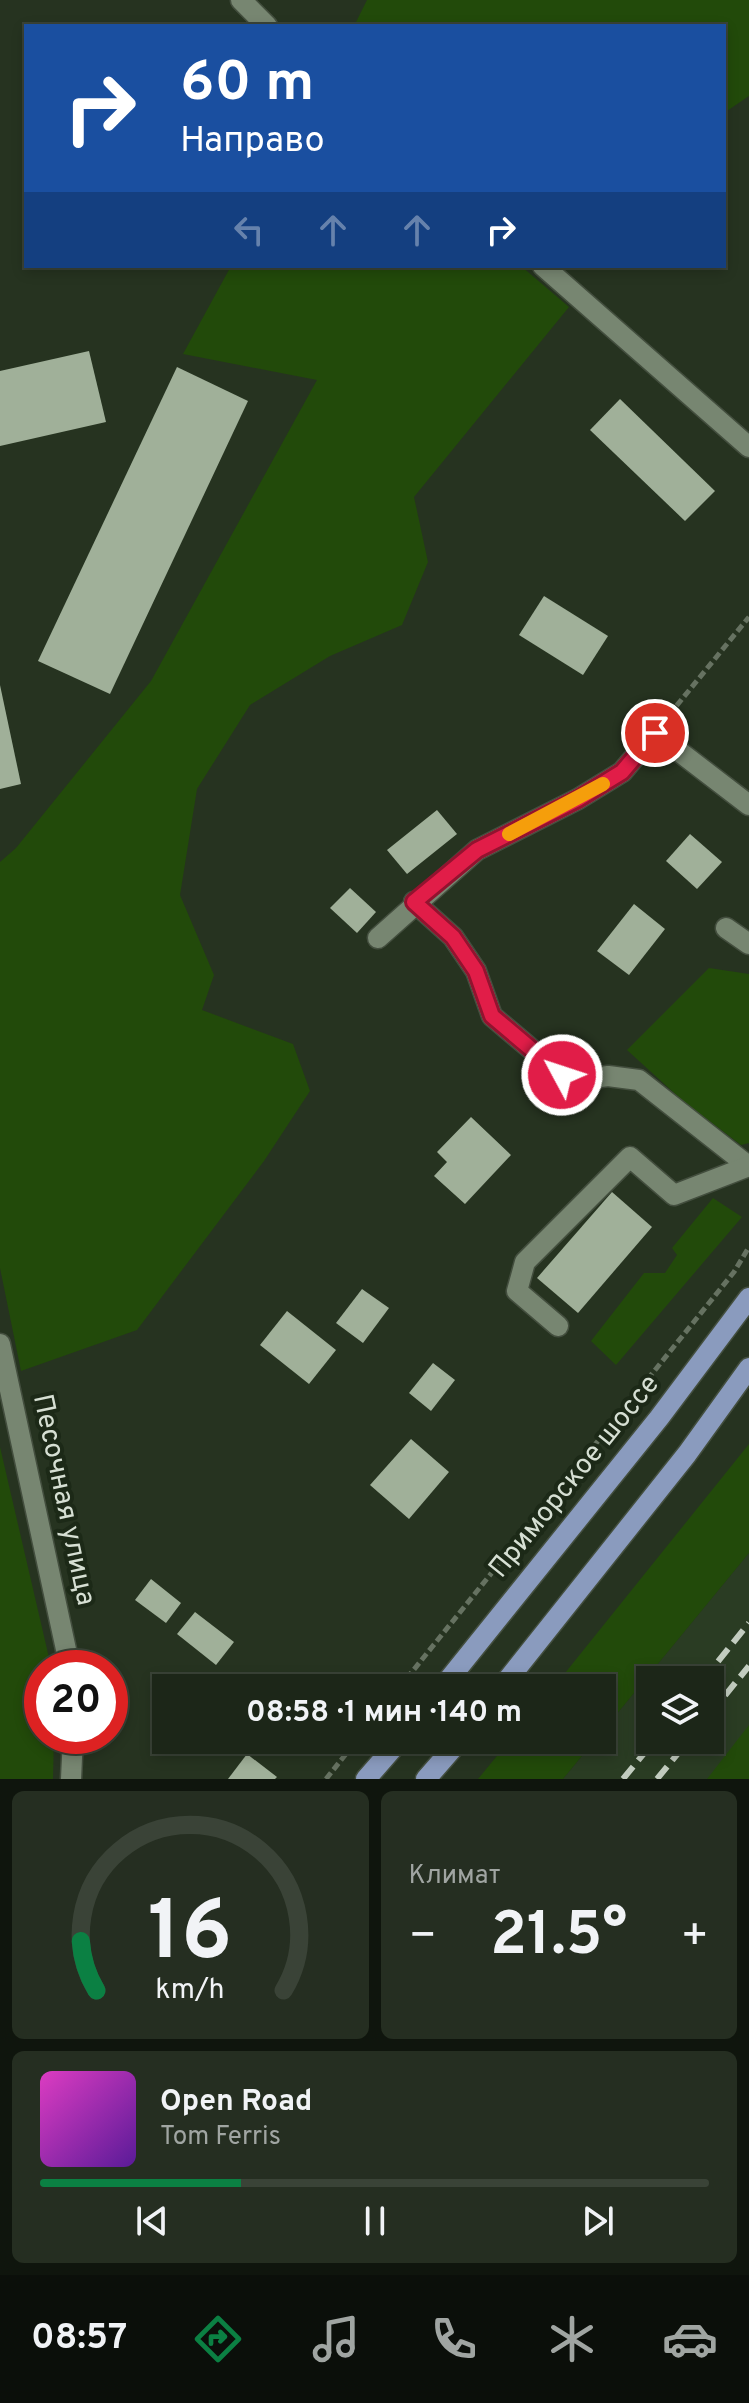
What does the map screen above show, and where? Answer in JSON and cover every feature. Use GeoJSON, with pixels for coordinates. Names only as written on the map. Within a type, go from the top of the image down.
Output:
{"type":"FeatureCollection","features":[{"type":"Feature","properties":{"kind":"main road","name":"Приморское шоссе"},"geometry":{"type":"LineString","coordinates":[[453,1674],[659,1418],[749,1298]]}},
{"type":"Feature","properties":{"kind":"main road"},"geometry":{"type":"LineString","coordinates":[[512,1674],[687,1454],[749,1368]]}},
{"type":"Feature","properties":{"kind":"main road"},"geometry":{"type":"LineString","coordinates":[[366,1779],[388,1754]]}},
{"type":"Feature","properties":{"kind":"main road"},"geometry":{"type":"LineString","coordinates":[[426,1779],[448,1754]]}},
{"type":"Feature","properties":{"kind":"street"},"geometry":{"type":"LineString","coordinates":[[241,0],[265,24]]}},
{"type":"Feature","properties":{"kind":"street"},"geometry":{"type":"LineString","coordinates":[[545,268],[749,447]]}},
{"type":"Feature","properties":{"kind":"street"},"geometry":{"type":"LineString","coordinates":[[378,938],[414,902],[477,850],[578,799],[622,772],[655,733],[749,805]]}},
{"type":"Feature","properties":{"kind":"street"},"geometry":{"type":"LineString","coordinates":[[414,902],[453,937],[476,971],[492,1016],[562,1075],[578,1080],[608,1076],[639,1080],[748,1166]]}},
{"type":"Feature","properties":{"kind":"street"},"geometry":{"type":"LineString","coordinates":[[726,928],[749,944]]}},
{"type":"Feature","properties":{"kind":"street"},"geometry":{"type":"LineString","coordinates":[[558,1326],[517,1291],[525,1262],[630,1157],[674,1195],[748,1166]]}},
{"type":"Feature","properties":{"kind":"street","name":"Песочная улица"},"geometry":{"type":"LineString","coordinates":[[0,1344],[66,1650]]}},
{"type":"Feature","properties":{"kind":"street"},"geometry":{"type":"LineString","coordinates":[[687,1454],[749,1377]]}},
{"type":"Feature","properties":{"kind":"street"},"geometry":{"type":"LineString","coordinates":[[71,1779],[72,1754]]}},
{"type":"Feature","properties":{"kind":"path"},"geometry":{"type":"LineString","coordinates":[[655,733],[749,617]]}},
{"type":"Feature","properties":{"kind":"path"},"geometry":{"type":"LineString","coordinates":[[410,1674],[734,1272],[749,1247]]}},
{"type":"Feature","properties":{"kind":"path"},"geometry":{"type":"LineString","coordinates":[[326,1779],[346,1754]]}},
{"type":"Feature","properties":{"kind":"shaded area"},"geometry":{"type":"Polygon","coordinates":[[[749,1553],[749,1766],[738,1779],[563,1779],[584,1754],[616,1754],[616,1715],[636,1691],[636,1754],[724,1754],[724,1666],[656,1666],[749,1553]]]}},
{"type":"Feature","properties":{"kind":"green space"},"geometry":{"type":"Polygon","coordinates":[[[367,0],[749,0],[749,96],[726,112],[726,24],[355,24],[367,0]]]}},
{"type":"Feature","properties":{"kind":"green space"},"geometry":{"type":"Polygon","coordinates":[[[230,268],[523,268],[569,307],[414,497],[428,562],[402,625],[330,656],[250,705],[197,789],[180,895],[214,975],[202,1010],[293,1044],[310,1091],[264,1161],[137,1330],[21,1371],[0,1268],[0,862],[16,848],[151,681],[317,380],[183,354],[230,268]]]}},
{"type":"Feature","properties":{"kind":"green space"},"geometry":{"type":"Polygon","coordinates":[[[709,968],[749,974],[749,1143],[741,1145],[683,1101],[627,1050],[709,968]]]}},
{"type":"Feature","properties":{"kind":"green space"},"geometry":{"type":"Polygon","coordinates":[[[713,1198],[742,1217],[616,1365],[591,1341],[644,1273],[665,1273],[677,1255],[672,1248],[713,1198]]]}},
{"type":"Feature","properties":{"kind":"green space"},"geometry":{"type":"Polygon","coordinates":[[[749,1444],[749,1553],[656,1666],[636,1666],[636,1691],[616,1715],[616,1674],[564,1674],[749,1444]]]}},
{"type":"Feature","properties":{"kind":"green space"},"geometry":{"type":"Polygon","coordinates":[[[0,1447],[47,1650],[24,1650],[24,1754],[54,1754],[53,1779],[0,1779],[0,1447]]]}},
{"type":"Feature","properties":{"kind":"green space"},"geometry":{"type":"Polygon","coordinates":[[[749,1725],[749,1779],[707,1779],[749,1725]]]}},
{"type":"Feature","properties":{"kind":"green space"},"geometry":{"type":"Polygon","coordinates":[[[499,1754],[584,1754],[563,1779],[478,1779],[499,1754]]]}},
{"type":"Feature","properties":{"kind":"building"},"geometry":{"type":"Polygon","coordinates":[[[89,351],[106,422],[0,446],[0,371],[89,351]]]}},
{"type":"Feature","properties":{"kind":"building"},"geometry":{"type":"Polygon","coordinates":[[[177,367],[248,401],[110,694],[38,661],[177,367]]]}},
{"type":"Feature","properties":{"kind":"building"},"geometry":{"type":"Polygon","coordinates":[[[620,399],[715,491],[685,521],[590,430],[620,399]]]}},
{"type":"Feature","properties":{"kind":"building"},"geometry":{"type":"Polygon","coordinates":[[[544,596],[608,636],[583,675],[519,635],[544,596]]]}},
{"type":"Feature","properties":{"kind":"building"},"geometry":{"type":"Polygon","coordinates":[[[0,685],[21,784],[0,789],[0,685]]]}},
{"type":"Feature","properties":{"kind":"building"},"geometry":{"type":"Polygon","coordinates":[[[437,810],[457,834],[407,874],[387,850],[437,810]]]}},
{"type":"Feature","properties":{"kind":"building"},"geometry":{"type":"Polygon","coordinates":[[[690,834],[722,862],[697,889],[666,861],[690,834]]]}},
{"type":"Feature","properties":{"kind":"building"},"geometry":{"type":"Polygon","coordinates":[[[350,888],[376,912],[357,933],[330,908],[350,888]]]}},
{"type":"Feature","properties":{"kind":"building"},"geometry":{"type":"Polygon","coordinates":[[[634,904],[665,929],[629,975],[597,951],[634,904]]]}},
{"type":"Feature","properties":{"kind":"building"},"geometry":{"type":"Polygon","coordinates":[[[471,1117],[511,1155],[465,1204],[434,1176],[447,1162],[437,1152],[471,1117]]]}},
{"type":"Feature","properties":{"kind":"building"},"geometry":{"type":"Polygon","coordinates":[[[612,1192],[652,1227],[578,1313],[537,1278],[612,1192]]]}},
{"type":"Feature","properties":{"kind":"building"},"geometry":{"type":"Polygon","coordinates":[[[362,1289],[389,1308],[363,1343],[336,1323],[362,1289]]]}},
{"type":"Feature","properties":{"kind":"building"},"geometry":{"type":"Polygon","coordinates":[[[287,1311],[336,1350],[309,1384],[260,1345],[287,1311]]]}},
{"type":"Feature","properties":{"kind":"building"},"geometry":{"type":"Polygon","coordinates":[[[433,1363],[455,1380],[431,1411],[409,1393],[433,1363]]]}},
{"type":"Feature","properties":{"kind":"building"},"geometry":{"type":"Polygon","coordinates":[[[411,1439],[449,1472],[409,1519],[370,1485],[411,1439]]]}},
{"type":"Feature","properties":{"kind":"building"},"geometry":{"type":"Polygon","coordinates":[[[151,1579],[181,1603],[166,1623],[135,1600],[151,1579]]]}},
{"type":"Feature","properties":{"kind":"building"},"geometry":{"type":"Polygon","coordinates":[[[195,1612],[234,1642],[216,1665],[177,1634],[195,1612]]]}},
{"type":"Feature","properties":{"kind":"building"},"geometry":{"type":"Polygon","coordinates":[[[247,1754],[277,1777],[275,1779],[228,1779],[247,1754]]]}},
{"type":"Feature","properties":{"kind":"railway"},"geometry":{"type":"LineString","coordinates":[[714,1666],[749,1623]]}},
{"type":"Feature","properties":{"kind":"railway"},"geometry":{"type":"LineString","coordinates":[[724,1697],[749,1666]]}},
{"type":"Feature","properties":{"kind":"railway"},"geometry":{"type":"LineString","coordinates":[[623,1779],[644,1754]]}},
{"type":"Feature","properties":{"kind":"railway"},"geometry":{"type":"LineString","coordinates":[[657,1779],[678,1754]]}},
{"type":"Feature","properties":{"kind":"slow traffic"},"geometry":{"type":"LineString","coordinates":[[509,834],[603,784]]}},
{"type":"Feature","properties":{"kind":"route"},"geometry":{"type":"LineString","coordinates":[[562,1075],[492,1016],[476,971],[453,937],[414,902],[477,850],[578,799],[622,772],[655,733]]}}]}
